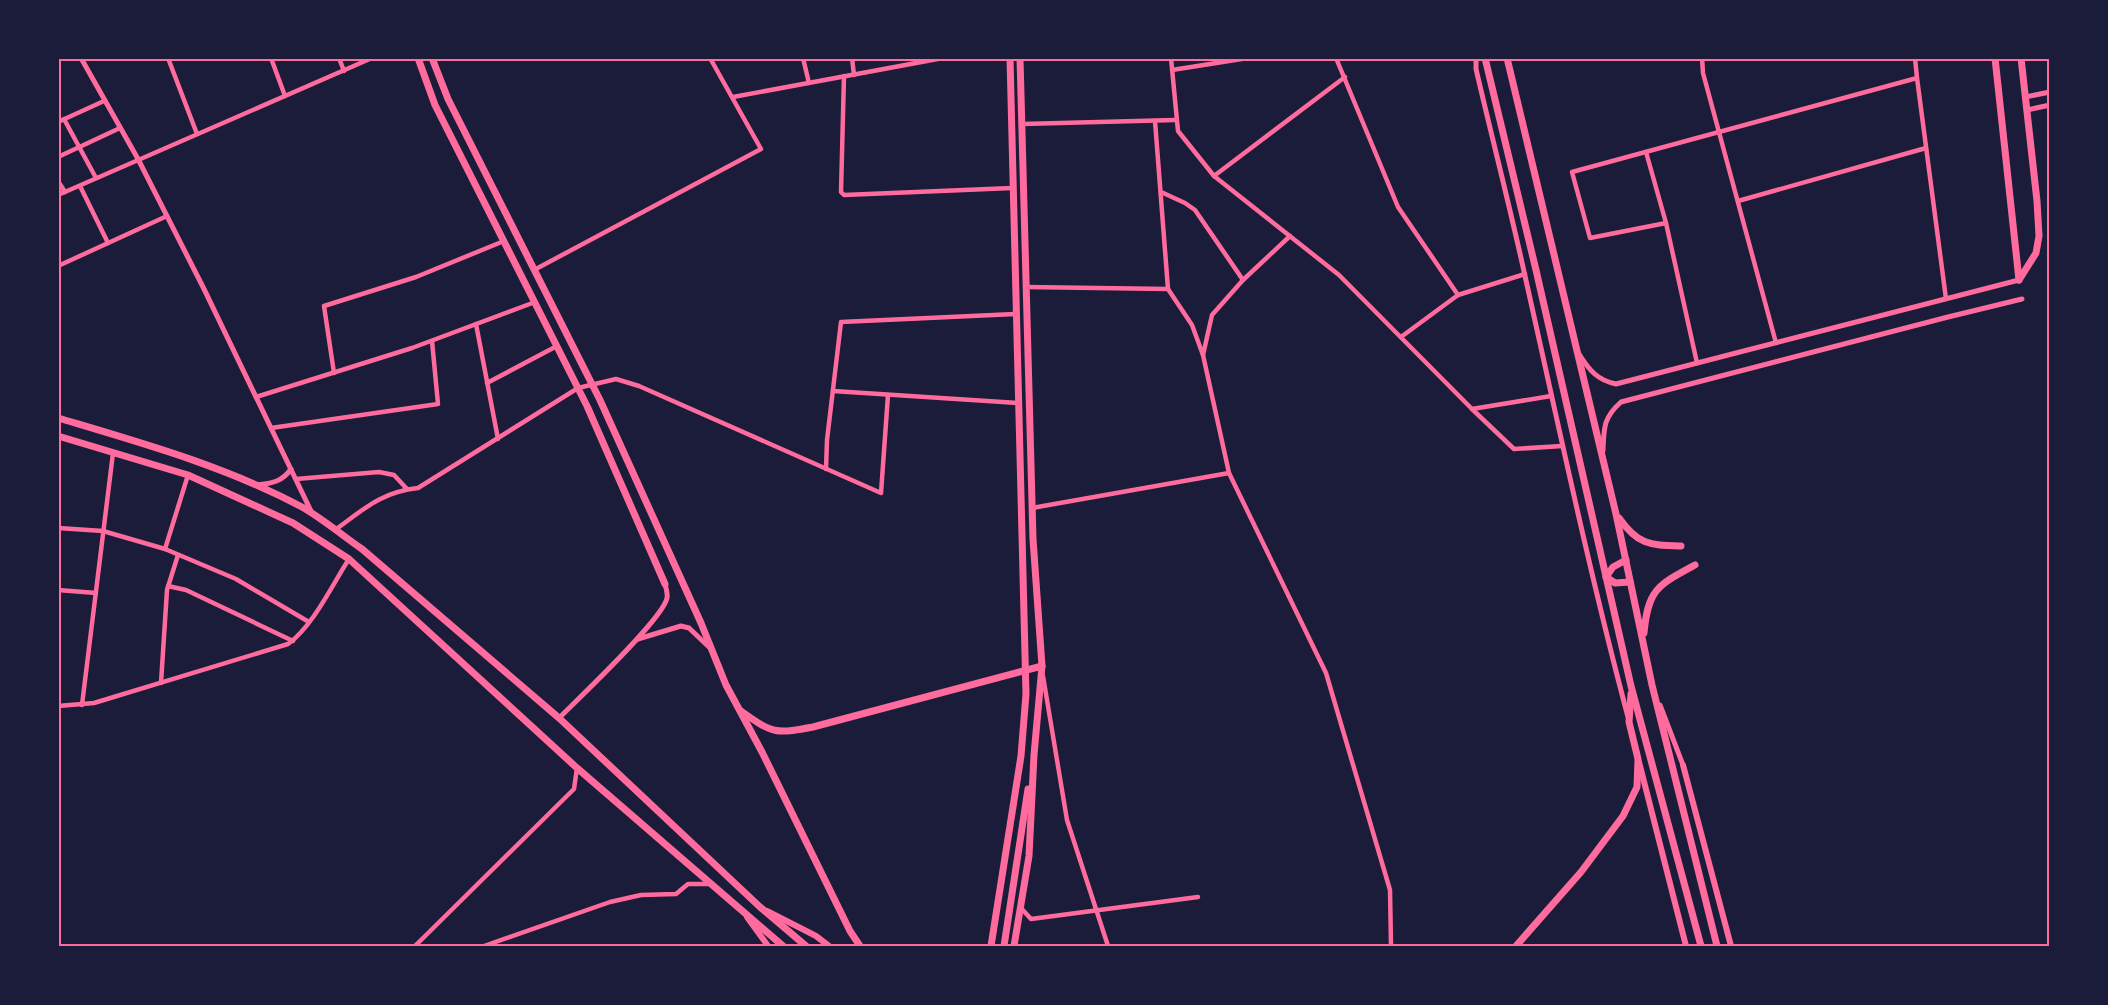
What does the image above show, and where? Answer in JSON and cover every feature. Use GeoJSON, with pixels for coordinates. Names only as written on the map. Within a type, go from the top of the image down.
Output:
{"type":"FeatureCollection","features":[{"type":"Feature","properties":{"kind":"main road"},"geometry":{"type":"LineString","coordinates":[[418,58],[435,105],[614,463],[665,584]]}},
{"type":"Feature","properties":{"kind":"main road"},"geometry":{"type":"LineString","coordinates":[[432,58],[448,99],[592,383],[713,650],[726,685],[850,931],[860,946]]}},
{"type":"Feature","properties":{"kind":"main road"},"geometry":{"type":"LineString","coordinates":[[991,946],[1021,756],[1026,694],[1010,58]]}},
{"type":"Feature","properties":{"kind":"main road"},"geometry":{"type":"LineString","coordinates":[[1014,946],[1029,856],[1034,755],[1042,666],[1032,508],[1020,58]]}},
{"type":"Feature","properties":{"kind":"main road"},"geometry":{"type":"LineString","coordinates":[[1485,58],[1631,686],[1701,946]]}},
{"type":"Feature","properties":{"kind":"main road"},"geometry":{"type":"LineString","coordinates":[[1508,58],[1616,514],[1652,684],[1718,946]]}},
{"type":"Feature","properties":{"kind":"main road"},"geometry":{"type":"LineString","coordinates":[[1995,58],[2019,280]]}},
{"type":"Feature","properties":{"kind":"main road"},"geometry":{"type":"LineString","coordinates":[[2019,280],[2036,254],[2039,236],[2021,58]]}},
{"type":"Feature","properties":{"kind":"main road"},"geometry":{"type":"LineString","coordinates":[[58,418],[182,455],[257,485],[305,509],[362,549],[559,718],[760,907],[806,946]]}},
{"type":"Feature","properties":{"kind":"main road"},"geometry":{"type":"LineString","coordinates":[[58,436],[188,475],[293,524],[349,559],[577,768],[783,946]]}},
{"type":"Feature","properties":{"kind":"main road"},"geometry":{"type":"LineString","coordinates":[[1616,514],[1631,535],[1645,542],[1681,546]]}},
{"type":"Feature","properties":{"kind":"main road"},"geometry":{"type":"LineString","coordinates":[[1606,577],[1613,567],[1626,561]]}},
{"type":"Feature","properties":{"kind":"main road"},"geometry":{"type":"LineString","coordinates":[[1643,641],[1645,615],[1650,598],[1668,580],[1695,566]]}},
{"type":"Feature","properties":{"kind":"main road"},"geometry":{"type":"LineString","coordinates":[[1606,577],[1615,583],[1630,582]]}},
{"type":"Feature","properties":{"kind":"main road"},"geometry":{"type":"LineString","coordinates":[[740,710],[766,729],[782,733],[813,727],[1042,666]]}},
{"type":"Feature","properties":{"kind":"main road"},"geometry":{"type":"LineString","coordinates":[[1631,686],[1629,722],[1686,946]]}},
{"type":"Feature","properties":{"kind":"main road"},"geometry":{"type":"LineString","coordinates":[[1004,946],[1034,755]]}},
{"type":"Feature","properties":{"kind":"main road"},"geometry":{"type":"LineString","coordinates":[[1516,946],[1581,872],[1623,816],[1637,787],[1638,759]]}},
{"type":"Feature","properties":{"kind":"main road"},"geometry":{"type":"LineString","coordinates":[[1683,765],[1731,946]]}},
{"type":"Feature","properties":{"kind":"main road"},"geometry":{"type":"LineString","coordinates":[[760,907],[816,936],[829,946]]}},
{"type":"Feature","properties":{"kind":"main road"},"geometry":{"type":"LineString","coordinates":[[747,917],[768,946]]}},
{"type":"Feature","properties":{"kind":"street"},"geometry":{"type":"LineString","coordinates":[[81,58],[167,216],[313,515]]}},
{"type":"Feature","properties":{"kind":"street"},"geometry":{"type":"LineString","coordinates":[[168,58],[197,134]]}},
{"type":"Feature","properties":{"kind":"street"},"geometry":{"type":"LineString","coordinates":[[271,58],[285,96]]}},
{"type":"Feature","properties":{"kind":"street"},"geometry":{"type":"LineString","coordinates":[[339,58],[344,71]]}},
{"type":"Feature","properties":{"kind":"street"},"geometry":{"type":"LineString","coordinates":[[58,195],[372,58]]}},
{"type":"Feature","properties":{"kind":"street"},"geometry":{"type":"LineString","coordinates":[[534,270],[761,149],[710,58]]}},
{"type":"Feature","properties":{"kind":"street"},"geometry":{"type":"LineString","coordinates":[[803,58],[809,83]]}},
{"type":"Feature","properties":{"kind":"street"},"geometry":{"type":"LineString","coordinates":[[852,58],[854,75]]}},
{"type":"Feature","properties":{"kind":"street"},"geometry":{"type":"LineString","coordinates":[[733,97],[943,58]]}},
{"type":"Feature","properties":{"kind":"street"},"geometry":{"type":"LineString","coordinates":[[1170,58],[1178,131],[1214,176],[1339,275],[1514,449],[1562,446]]}},
{"type":"Feature","properties":{"kind":"street"},"geometry":{"type":"LineString","coordinates":[[1172,70],[1248,58]]}},
{"type":"Feature","properties":{"kind":"street"},"geometry":{"type":"LineString","coordinates":[[1336,58],[1398,207],[1458,295]]}},
{"type":"Feature","properties":{"kind":"street"},"geometry":{"type":"LineString","coordinates":[[1476,58],[1476,69],[1525,274],[1562,446],[1604,627],[1629,722]]}},
{"type":"Feature","properties":{"kind":"street"},"geometry":{"type":"LineString","coordinates":[[1702,58],[1703,73],[1776,343]]}},
{"type":"Feature","properties":{"kind":"street"},"geometry":{"type":"LineString","coordinates":[[1916,58],[1946,299]]}},
{"type":"Feature","properties":{"kind":"street"},"geometry":{"type":"LineString","coordinates":[[844,76],[841,192],[844,195],[1012,188]]}},
{"type":"Feature","properties":{"kind":"street"},"geometry":{"type":"LineString","coordinates":[[1214,176],[1345,78]]}},
{"type":"Feature","properties":{"kind":"street"},"geometry":{"type":"LineString","coordinates":[[1666,223],[1590,238],[1572,172],[1917,78]]}},
{"type":"Feature","properties":{"kind":"street"},"geometry":{"type":"LineString","coordinates":[[2025,97],[2049,92]]}},
{"type":"Feature","properties":{"kind":"street"},"geometry":{"type":"LineString","coordinates":[[58,122],[104,101]]}},
{"type":"Feature","properties":{"kind":"street"},"geometry":{"type":"LineString","coordinates":[[2026,110],[2049,105]]}},
{"type":"Feature","properties":{"kind":"street"},"geometry":{"type":"LineString","coordinates":[[64,119],[96,178]]}},
{"type":"Feature","properties":{"kind":"street"},"geometry":{"type":"LineString","coordinates":[[1022,124],[1175,120]]}},
{"type":"Feature","properties":{"kind":"street"},"geometry":{"type":"LineString","coordinates":[[1155,121],[1168,289],[1192,325],[1203,355],[1229,473],[1326,673],[1390,890],[1391,946]]}},
{"type":"Feature","properties":{"kind":"street"},"geometry":{"type":"LineString","coordinates":[[58,157],[120,128]]}},
{"type":"Feature","properties":{"kind":"street"},"geometry":{"type":"LineString","coordinates":[[1738,201],[1926,148]]}},
{"type":"Feature","properties":{"kind":"street"},"geometry":{"type":"LineString","coordinates":[[1646,152],[1666,223],[1697,363]]}},
{"type":"Feature","properties":{"kind":"street"},"geometry":{"type":"LineString","coordinates":[[58,181],[65,192]]}},
{"type":"Feature","properties":{"kind":"street"},"geometry":{"type":"LineString","coordinates":[[80,186],[108,243]]}},
{"type":"Feature","properties":{"kind":"street"},"geometry":{"type":"LineString","coordinates":[[1161,192],[1195,210],[1243,280]]}},
{"type":"Feature","properties":{"kind":"street"},"geometry":{"type":"LineString","coordinates":[[58,266],[167,216]]}},
{"type":"Feature","properties":{"kind":"street"},"geometry":{"type":"LineString","coordinates":[[1203,355],[1212,315],[1243,280],[1290,236]]}},
{"type":"Feature","properties":{"kind":"street"},"geometry":{"type":"LineString","coordinates":[[334,373],[324,306],[416,277],[504,242]]}},
{"type":"Feature","properties":{"kind":"street"},"geometry":{"type":"LineString","coordinates":[[1401,337],[1458,295],[1525,274]]}},
{"type":"Feature","properties":{"kind":"street"},"geometry":{"type":"LineString","coordinates":[[1578,351],[1594,374],[1603,381],[1616,384],[2019,280]]}},
{"type":"Feature","properties":{"kind":"street"},"geometry":{"type":"LineString","coordinates":[[1026,287],[1168,289]]}},
{"type":"Feature","properties":{"kind":"street"},"geometry":{"type":"LineString","coordinates":[[1602,456],[1603,431],[1609,413],[1621,402],[2022,299]]}},
{"type":"Feature","properties":{"kind":"street"},"geometry":{"type":"LineString","coordinates":[[256,397],[432,341],[535,302]]}},
{"type":"Feature","properties":{"kind":"street"},"geometry":{"type":"LineString","coordinates":[[826,469],[840,322],[1015,314]]}},
{"type":"Feature","properties":{"kind":"street"},"geometry":{"type":"LineString","coordinates":[[476,324],[498,439]]}},
{"type":"Feature","properties":{"kind":"street"},"geometry":{"type":"LineString","coordinates":[[271,428],[438,404],[432,341]]}},
{"type":"Feature","properties":{"kind":"street"},"geometry":{"type":"LineString","coordinates":[[487,383],[557,346]]}},
{"type":"Feature","properties":{"kind":"street"},"geometry":{"type":"LineString","coordinates":[[335,530],[372,503],[396,490],[418,488],[578,388],[616,379],[639,386],[881,494],[888,395]]}},
{"type":"Feature","properties":{"kind":"street"},"geometry":{"type":"LineString","coordinates":[[832,391],[1018,403]]}},
{"type":"Feature","properties":{"kind":"street"},"geometry":{"type":"LineString","coordinates":[[1472,409],[1551,396]]}},
{"type":"Feature","properties":{"kind":"street"},"geometry":{"type":"LineString","coordinates":[[82,705],[113,453]]}},
{"type":"Feature","properties":{"kind":"street"},"geometry":{"type":"LineString","coordinates":[[257,485],[279,481],[291,469]]}},
{"type":"Feature","properties":{"kind":"street"},"geometry":{"type":"LineString","coordinates":[[296,479],[386,473],[394,475],[407,489]]}},
{"type":"Feature","properties":{"kind":"street"},"geometry":{"type":"LineString","coordinates":[[1032,508],[1229,473]]}},
{"type":"Feature","properties":{"kind":"street"},"geometry":{"type":"LineString","coordinates":[[165,549],[188,475]]}},
{"type":"Feature","properties":{"kind":"street"},"geometry":{"type":"LineString","coordinates":[[58,528],[103,531],[165,549],[236,579],[309,622]]}},
{"type":"Feature","properties":{"kind":"street"},"geometry":{"type":"LineString","coordinates":[[161,683],[168,586],[178,555]]}},
{"type":"Feature","properties":{"kind":"street"},"geometry":{"type":"LineString","coordinates":[[58,706],[82,705],[288,644],[309,622],[349,559]]}},
{"type":"Feature","properties":{"kind":"street"},"geometry":{"type":"LineString","coordinates":[[559,718],[636,640],[661,610],[667,597],[665,584]]}},
{"type":"Feature","properties":{"kind":"street"},"geometry":{"type":"LineString","coordinates":[[168,586],[186,590],[293,641]]}},
{"type":"Feature","properties":{"kind":"street"},"geometry":{"type":"LineString","coordinates":[[58,590],[96,593]]}},
{"type":"Feature","properties":{"kind":"street"},"geometry":{"type":"LineString","coordinates":[[1604,627],[1616,623]]}},
{"type":"Feature","properties":{"kind":"street"},"geometry":{"type":"LineString","coordinates":[[636,640],[681,626],[689,628],[713,650]]}},
{"type":"Feature","properties":{"kind":"street"},"geometry":{"type":"LineString","coordinates":[[1042,666],[1067,820],[1108,946]]}},
{"type":"Feature","properties":{"kind":"street"},"geometry":{"type":"LineString","coordinates":[[1652,684],[1683,765]]}},
{"type":"Feature","properties":{"kind":"street"},"geometry":{"type":"LineString","coordinates":[[415,946],[574,789],[577,768]]}},
{"type":"Feature","properties":{"kind":"street"},"geometry":{"type":"LineString","coordinates":[[483,946],[610,902],[640,895],[676,894],[688,884],[709,884]]}},
{"type":"Feature","properties":{"kind":"street"},"geometry":{"type":"LineString","coordinates":[[1021,908],[1031,919],[1198,897]]}}]}
